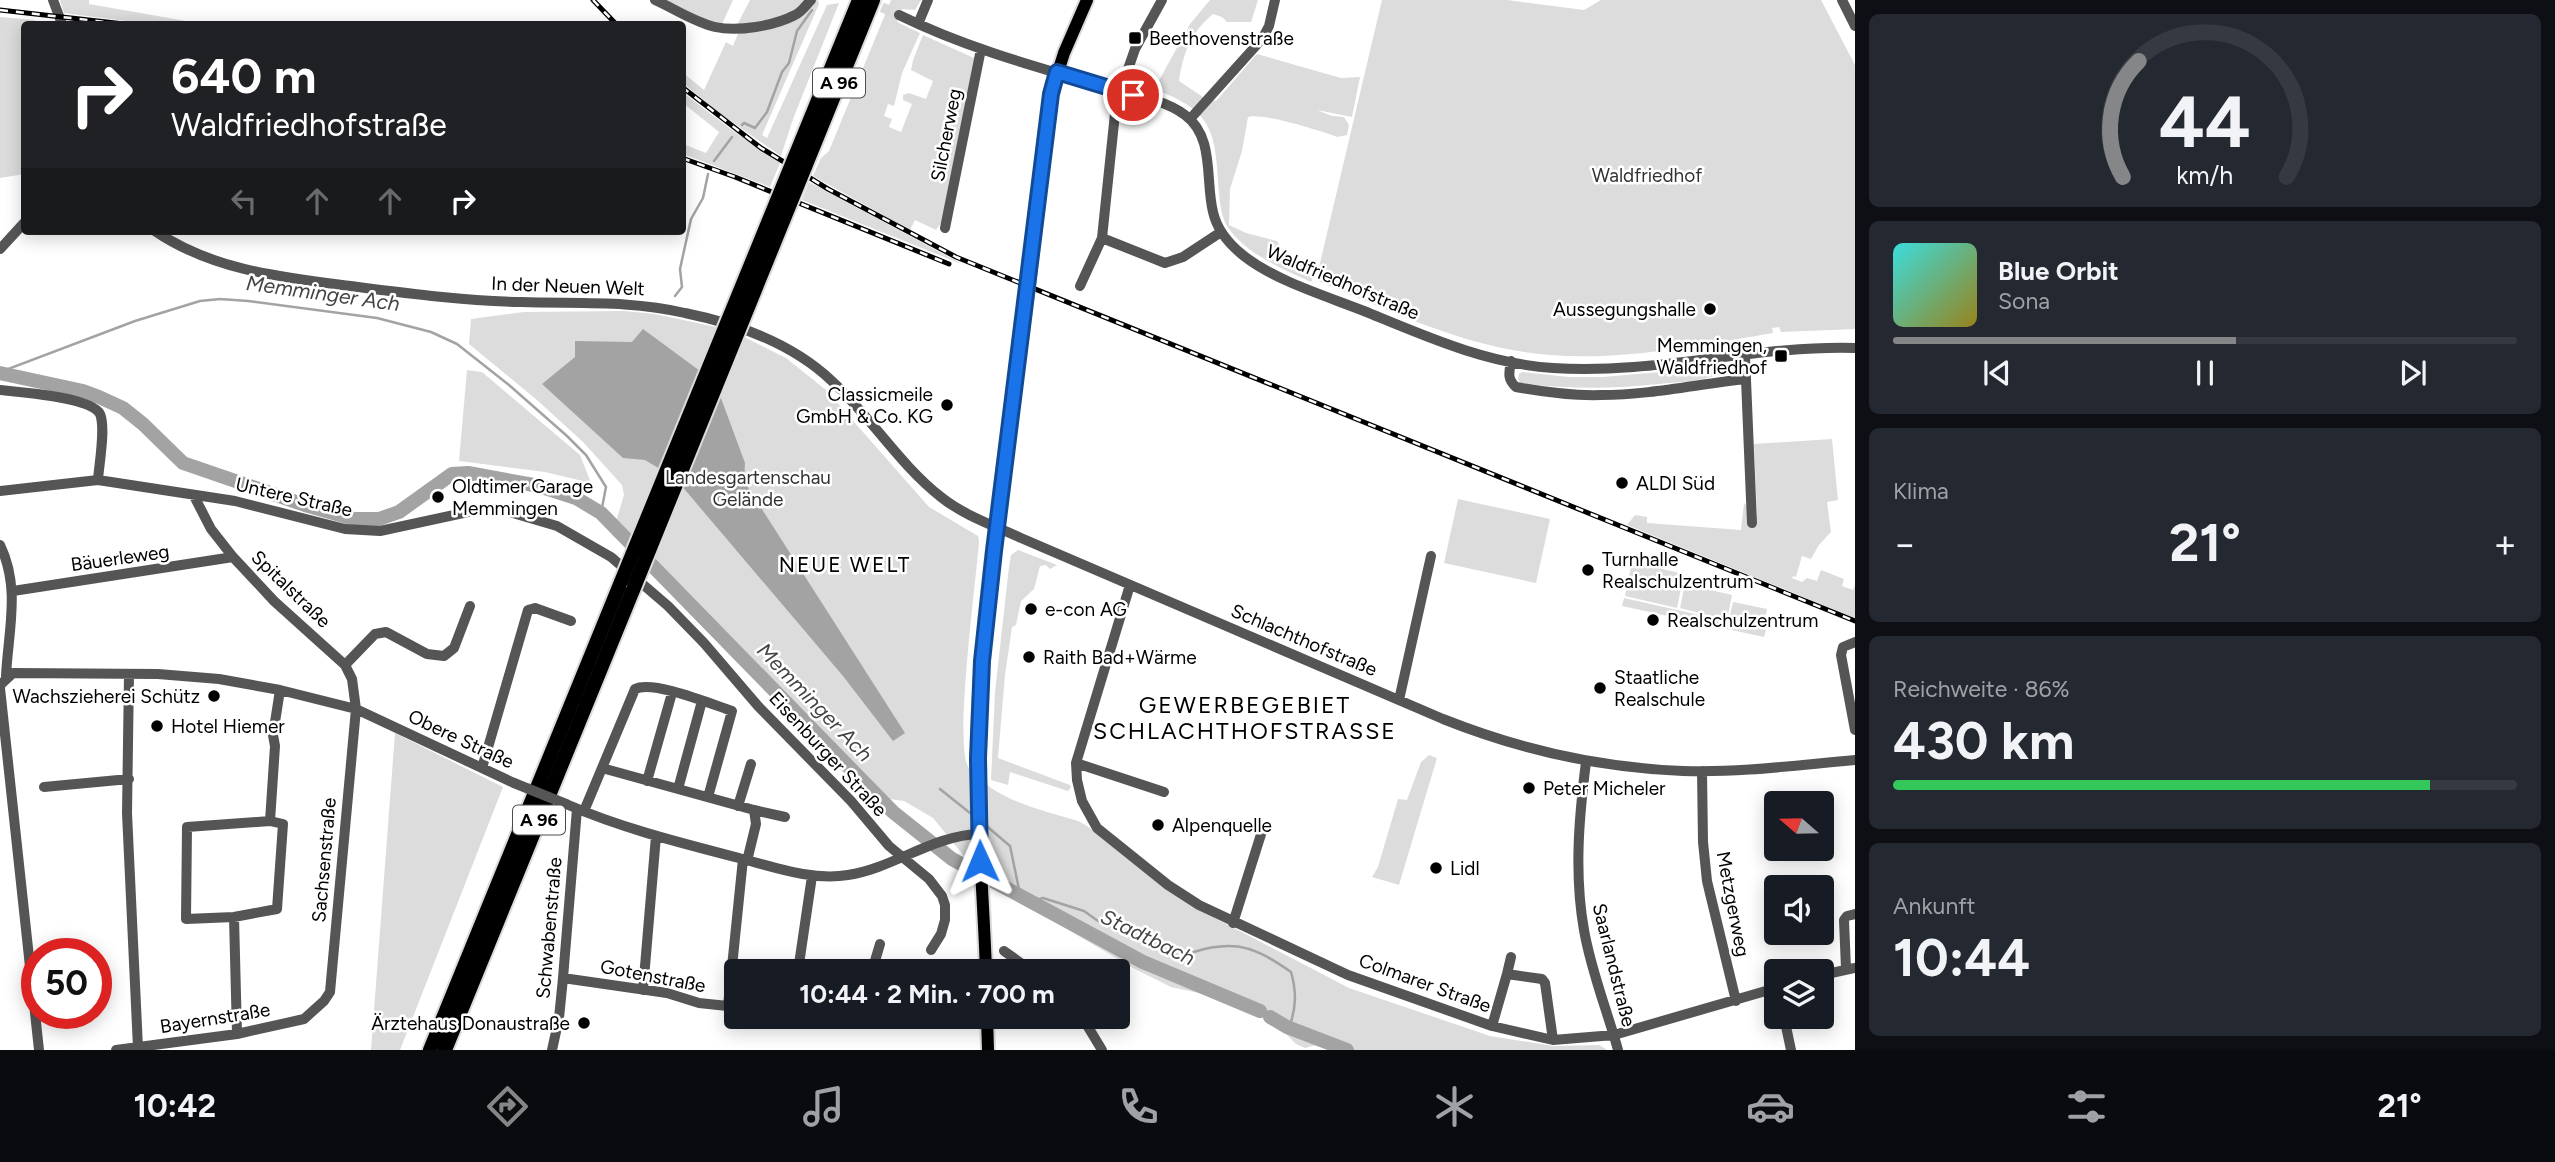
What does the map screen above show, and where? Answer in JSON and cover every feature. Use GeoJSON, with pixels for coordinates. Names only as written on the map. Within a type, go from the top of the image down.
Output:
{"type":"FeatureCollection","features":[{"type":"Feature","properties":{"kind":"highway","name":"A 96"},"geometry":{"type":"LineString","coordinates":[[445,1050],[627,586],[799,163],[859,0]]}},
{"type":"Feature","properties":{"kind":"highway","name":"A 96"},"geometry":{"type":"LineString","coordinates":[[799,163],[873,0]]}},
{"type":"Feature","properties":{"kind":"highway","name":"A 96"},"geometry":{"type":"LineString","coordinates":[[430,1050],[627,586]]}},
{"type":"Feature","properties":{"kind":"main road"},"geometry":{"type":"LineString","coordinates":[[985,959],[978,797],[979,710],[997,528],[1045,132],[1057,72],[1087,0]]}},
{"type":"Feature","properties":{"kind":"main road"},"geometry":{"type":"LineString","coordinates":[[987,1029],[988,1050]]}},
{"type":"Feature","properties":{"kind":"street"},"geometry":{"type":"LineString","coordinates":[[54,0],[61,21]]}},
{"type":"Feature","properties":{"kind":"street"},"geometry":{"type":"LineString","coordinates":[[655,0],[705,24],[729,28],[763,24],[793,16],[801,12],[811,0]]}},
{"type":"Feature","properties":{"kind":"street"},"geometry":{"type":"LineString","coordinates":[[918,24],[928,0]]}},
{"type":"Feature","properties":{"kind":"street"},"geometry":{"type":"LineString","coordinates":[[1080,286],[1102,238],[1114,115],[1120,92],[1140,38],[1161,0]]}},
{"type":"Feature","properties":{"kind":"street"},"geometry":{"type":"LineString","coordinates":[[900,15],[981,49],[1176,110],[1190,119],[1262,40],[1269,26],[1275,0]]}},
{"type":"Feature","properties":{"kind":"street"},"geometry":{"type":"LineString","coordinates":[[1842,0],[1855,26]]}},
{"type":"Feature","properties":{"kind":"street","name":"Silcherweg"},"geometry":{"type":"LineString","coordinates":[[945,228],[981,49]]}},
{"type":"Feature","properties":{"kind":"street","name":"Waldfriedhofstraße"},"geometry":{"type":"LineString","coordinates":[[1190,119],[1201,133],[1205,147],[1213,212],[1221,232],[1245,257],[1278,275],[1446,344],[1550,368],[1615,369],[1806,347],[1855,348]]}},
{"type":"Feature","properties":{"kind":"street"},"geometry":{"type":"LineString","coordinates":[[2,243],[21,226]]}},
{"type":"Feature","properties":{"kind":"street"},"geometry":{"type":"LineString","coordinates":[[1102,238],[1165,263],[1183,257],[1221,232]]}},
{"type":"Feature","properties":{"kind":"street","name":"In der Neuen Welt"},"geometry":{"type":"LineString","coordinates":[[161,235],[206,259],[274,275],[403,293],[469,299],[643,305],[686,313],[750,332],[786,347],[814,365],[834,382],[920,480],[943,499],[997,528]]}},
{"type":"Feature","properties":{"kind":"street"},"geometry":{"type":"LineString","coordinates":[[1745,356],[1752,523]]}},
{"type":"Feature","properties":{"kind":"street"},"geometry":{"type":"LineString","coordinates":[[1511,361],[1508,374],[1510,382],[1516,387],[1581,395],[1602,396],[1746,379]]}},
{"type":"Feature","properties":{"kind":"street"},"geometry":{"type":"LineString","coordinates":[[0,390],[44,395],[92,406],[99,413],[102,425],[98,480]]}},
{"type":"Feature","properties":{"kind":"street","name":"Untere Straße"},"geometry":{"type":"LineString","coordinates":[[0,491],[98,480],[235,501],[345,529],[380,531],[477,510],[506,511],[557,526],[611,557]]}},
{"type":"Feature","properties":{"kind":"street","name":"Spitalstraße"},"geometry":{"type":"LineString","coordinates":[[194,496],[211,530],[233,557],[274,601],[345,664]]}},
{"type":"Feature","properties":{"kind":"street","name":"Schlachthofstraße"},"geometry":{"type":"LineString","coordinates":[[997,528],[1460,726],[1513,744],[1586,762],[1657,769],[1702,771],[1855,760]]}},
{"type":"Feature","properties":{"kind":"street"},"geometry":{"type":"LineString","coordinates":[[0,545],[13,591],[2,683],[39,1050]]}},
{"type":"Feature","properties":{"kind":"street"},"geometry":{"type":"LineString","coordinates":[[1399,700],[1431,556]]}},
{"type":"Feature","properties":{"kind":"street","name":"Bäuerleweg"},"geometry":{"type":"LineString","coordinates":[[13,591],[233,557]]}},
{"type":"Feature","properties":{"kind":"street","name":"Eisenburger Straße"},"geometry":{"type":"LineString","coordinates":[[611,557],[668,606],[704,643],[758,706],[901,857]]}},
{"type":"Feature","properties":{"kind":"street"},"geometry":{"type":"LineString","coordinates":[[1130,585],[1076,763],[1164,792]]}},
{"type":"Feature","properties":{"kind":"street"},"geometry":{"type":"LineString","coordinates":[[356,709],[352,679],[345,664],[375,634],[386,632],[426,654],[444,656],[454,648],[470,606]]}},
{"type":"Feature","properties":{"kind":"street"},"geometry":{"type":"LineString","coordinates":[[482,768],[528,610],[535,608],[571,621]]}},
{"type":"Feature","properties":{"kind":"street"},"geometry":{"type":"LineString","coordinates":[[1855,642],[1843,647],[1841,655],[1855,730]]}},
{"type":"Feature","properties":{"kind":"street","name":"Obere Straße"},"geometry":{"type":"LineString","coordinates":[[2,683],[13,673],[158,674],[219,679],[280,690],[356,709],[514,783],[581,810],[656,836],[812,876],[850,875],[980,829]]}},
{"type":"Feature","properties":{"kind":"street"},"geometry":{"type":"LineString","coordinates":[[129,674],[127,813],[138,1048]]}},
{"type":"Feature","properties":{"kind":"street","name":"Schwabenstraße"},"geometry":{"type":"LineString","coordinates":[[552,1050],[559,1018],[581,810],[635,689],[646,686],[672,692]]}},
{"type":"Feature","properties":{"kind":"street"},"geometry":{"type":"LineString","coordinates":[[270,821],[275,746],[273,735],[280,690]]}},
{"type":"Feature","properties":{"kind":"street"},"geometry":{"type":"LineString","coordinates":[[647,781],[672,692],[732,710],[708,797]]}},
{"type":"Feature","properties":{"kind":"street"},"geometry":{"type":"LineString","coordinates":[[678,789],[702,701]]}},
{"type":"Feature","properties":{"kind":"street","name":"Sachsenstraße"},"geometry":{"type":"LineString","coordinates":[[316,1010],[330,992],[356,709]]}},
{"type":"Feature","properties":{"kind":"street","name":"Saarlandstraße"},"geometry":{"type":"LineString","coordinates":[[1586,762],[1578,841],[1581,909],[1590,954],[1618,1050]]}},
{"type":"Feature","properties":{"kind":"street","name":"Colmarer Straße"},"geometry":{"type":"LineString","coordinates":[[1076,763],[1082,801],[1089,817],[1102,833],[1180,893],[1233,923],[1348,975],[1492,1026],[1553,1040],[1614,1035],[1764,992]]}},
{"type":"Feature","properties":{"kind":"street"},"geometry":{"type":"LineString","coordinates":[[738,806],[751,764]]}},
{"type":"Feature","properties":{"kind":"street"},"geometry":{"type":"LineString","coordinates":[[602,768],[785,817]]}},
{"type":"Feature","properties":{"kind":"street","name":"Metzgerweg"},"geometry":{"type":"LineString","coordinates":[[1702,771],[1707,881],[1736,1001]]}},
{"type":"Feature","properties":{"kind":"street"},"geometry":{"type":"LineString","coordinates":[[44,787],[129,779]]}},
{"type":"Feature","properties":{"kind":"street"},"geometry":{"type":"LineString","coordinates":[[736,959],[745,860],[756,824],[754,810]]}},
{"type":"Feature","properties":{"kind":"street"},"geometry":{"type":"LineString","coordinates":[[270,821],[284,824],[277,909],[234,916],[186,919],[187,827],[270,821]]}},
{"type":"Feature","properties":{"kind":"street"},"geometry":{"type":"LineString","coordinates":[[1233,923],[1263,828]]}},
{"type":"Feature","properties":{"kind":"street"},"geometry":{"type":"LineString","coordinates":[[643,990],[656,836]]}},
{"type":"Feature","properties":{"kind":"street"},"geometry":{"type":"LineString","coordinates":[[901,857],[929,879],[942,896],[945,905],[945,920],[931,950]]}},
{"type":"Feature","properties":{"kind":"street"},"geometry":{"type":"LineString","coordinates":[[800,959],[812,876]]}},
{"type":"Feature","properties":{"kind":"street"},"geometry":{"type":"LineString","coordinates":[[1851,968],[1844,920],[1855,914]]}},
{"type":"Feature","properties":{"kind":"street"},"geometry":{"type":"LineString","coordinates":[[234,916],[237,1034]]}},
{"type":"Feature","properties":{"kind":"street"},"geometry":{"type":"LineString","coordinates":[[876,959],[880,944]]}},
{"type":"Feature","properties":{"kind":"street"},"geometry":{"type":"LineString","coordinates":[[1004,951],[1015,959]]}},
{"type":"Feature","properties":{"kind":"street"},"geometry":{"type":"LineString","coordinates":[[1492,1026],[1511,957]]}},
{"type":"Feature","properties":{"kind":"street"},"geometry":{"type":"LineString","coordinates":[[1507,974],[1542,979],[1547,993],[1553,1040]]}},
{"type":"Feature","properties":{"kind":"street","name":"Gotenstraße"},"geometry":{"type":"LineString","coordinates":[[563,978],[667,993],[699,1003],[724,1006]]}},
{"type":"Feature","properties":{"kind":"street","name":"Bayernstraße"},"geometry":{"type":"LineString","coordinates":[[116,1050],[237,1034],[304,1019],[316,1010]]}},
{"type":"Feature","properties":{"kind":"street"},"geometry":{"type":"LineString","coordinates":[[1089,1029],[1102,1050]]}},
{"type":"Feature","properties":{"kind":"street"},"geometry":{"type":"LineString","coordinates":[[1787,1029],[1791,1050]]}},
{"type":"Feature","properties":{"kind":"green space"},"geometry":{"type":"Polygon","coordinates":[[[60,0],[89,0],[89,4],[186,21],[127,21],[64,13],[60,0]]]}},
{"type":"Feature","properties":{"kind":"green space"},"geometry":{"type":"Polygon","coordinates":[[[662,0],[733,0],[722,24],[710,22],[662,0]]]}},
{"type":"Feature","properties":{"kind":"green space"},"geometry":{"type":"Polygon","coordinates":[[[750,0],[806,0],[783,16],[737,25],[750,0]]]}},
{"type":"Feature","properties":{"kind":"green space"},"geometry":{"type":"Polygon","coordinates":[[[818,0],[819,4],[762,135],[767,138],[827,5],[839,3],[781,156],[722,115],[686,85],[686,75],[704,90],[726,42],[733,46],[739,31],[802,14],[818,0]]]}},
{"type":"Feature","properties":{"kind":"green space"},"geometry":{"type":"Polygon","coordinates":[[[891,0],[921,0],[915,10],[902,9],[897,22],[920,33],[902,73],[894,106],[888,104],[884,116],[892,119],[889,127],[901,132],[912,104],[903,100],[903,95],[909,93],[926,99],[933,81],[911,70],[923,35],[974,58],[943,220],[936,230],[915,220],[910,230],[813,176],[821,158],[829,151],[891,0]]]}},
{"type":"Feature","properties":{"kind":"green space"},"geometry":{"type":"Polygon","coordinates":[[[1210,0],[1258,0],[1251,22],[1227,22],[1213,14],[1194,36],[1183,61],[1179,81],[1203,97],[1216,101],[1257,54],[1341,78],[1360,77],[1352,117],[1317,110],[1344,117],[1349,125],[1347,135],[1337,137],[1277,120],[1248,117],[1242,151],[1230,189],[1229,225],[1246,233],[1277,241],[1286,255],[1310,265],[1316,272],[1311,282],[1256,254],[1229,229],[1221,207],[1214,142],[1209,130],[1192,108],[1159,91],[1156,86],[1190,24],[1210,0]]]}},
{"type":"Feature","properties":{"kind":"green space","name":"Waldfriedhof"},"geometry":{"type":"Polygon","coordinates":[[[1382,0],[1507,0],[1584,10],[1601,0],[1821,0],[1855,65],[1855,329],[1781,332],[1779,327],[1772,328],[1773,333],[1662,351],[1606,356],[1550,355],[1489,345],[1460,337],[1401,316],[1316,280],[1382,0]]]}},
{"type":"Feature","properties":{"kind":"green space"},"geometry":{"type":"Polygon","coordinates":[[[0,17],[35,20],[21,21],[21,174],[0,178],[0,17]]]}},
{"type":"Feature","properties":{"kind":"green space"},"geometry":{"type":"Polygon","coordinates":[[[686,95],[780,163],[770,187],[686,155],[686,145],[706,153],[719,132],[686,105],[686,95]]]}},
{"type":"Feature","properties":{"kind":"green space"},"geometry":{"type":"Polygon","coordinates":[[[809,182],[964,265],[802,200],[809,182]]]}},
{"type":"Feature","properties":{"kind":"green space","name":"Landesgartenschau Gelände"},"geometry":{"type":"Polygon","coordinates":[[[624,311],[655,314],[730,330],[786,358],[826,390],[929,507],[978,536],[967,660],[965,754],[969,768],[992,788],[1019,802],[1087,826],[1192,906],[1349,988],[1490,1036],[1554,1046],[1599,1045],[1607,1050],[1342,1050],[1324,1043],[1305,1048],[1255,1012],[1217,997],[1171,987],[1130,966],[1130,959],[1118,959],[1005,893],[993,872],[964,856],[933,818],[904,801],[868,796],[801,732],[687,598],[612,535],[624,495],[622,485],[583,442],[469,344],[471,319],[524,312],[624,311]]]}},
{"type":"Feature","properties":{"kind":"green space"},"geometry":{"type":"Polygon","coordinates":[[[1713,368],[1714,376],[1686,382],[1624,387],[1556,386],[1521,383],[1518,380],[1522,372],[1603,377],[1713,368]]]}},
{"type":"Feature","properties":{"kind":"green space"},"geometry":{"type":"Polygon","coordinates":[[[467,370],[482,372],[580,455],[591,483],[545,472],[459,461],[467,370]]]}},
{"type":"Feature","properties":{"kind":"green space"},"geometry":{"type":"Polygon","coordinates":[[[1832,439],[1838,500],[1827,502],[1831,532],[1811,559],[1802,556],[1796,577],[1792,578],[1802,582],[1807,578],[1817,581],[1821,570],[1844,579],[1842,586],[1853,590],[1855,585],[1855,618],[1627,525],[1635,515],[1647,517],[1647,523],[1741,530],[1744,503],[1748,507],[1749,527],[1754,527],[1757,515],[1754,444],[1832,439]]]}},
{"type":"Feature","properties":{"kind":"green space"},"geometry":{"type":"Polygon","coordinates":[[[1458,499],[1550,519],[1536,583],[1444,563],[1458,499]]]}},
{"type":"Feature","properties":{"kind":"green space"},"geometry":{"type":"Polygon","coordinates":[[[1018,550],[1057,565],[1050,569],[1046,565],[1040,566],[1034,589],[1021,601],[1016,625],[1012,627],[998,758],[1070,785],[1068,791],[1010,772],[1008,785],[991,780],[995,692],[1009,567],[1011,555],[1018,550]]]}},
{"type":"Feature","properties":{"kind":"green space"},"geometry":{"type":"Polygon","coordinates":[[[1632,562],[1684,574],[1677,608],[1625,596],[1632,562]]]}},
{"type":"Feature","properties":{"kind":"green space"},"geometry":{"type":"Polygon","coordinates":[[[1685,584],[1732,595],[1727,620],[1680,608],[1685,584]]]}},
{"type":"Feature","properties":{"kind":"green space"},"geometry":{"type":"Polygon","coordinates":[[[1624,598],[1766,630],[1764,637],[1622,606],[1624,598]]]}},
{"type":"Feature","properties":{"kind":"green space"},"geometry":{"type":"Polygon","coordinates":[[[1733,602],[1767,609],[1763,627],[1729,620],[1733,602]]]}},
{"type":"Feature","properties":{"kind":"green space"},"geometry":{"type":"Polygon","coordinates":[[[395,733],[503,787],[400,1050],[371,1050],[395,733]]]}},
{"type":"Feature","properties":{"kind":"green space"},"geometry":{"type":"Polygon","coordinates":[[[1429,755],[1437,758],[1399,885],[1372,877],[1378,867],[1398,799],[1407,800],[1421,762],[1429,755]]]}},
{"type":"Feature","properties":{"kind":"shaded area"},"geometry":{"type":"Polygon","coordinates":[[[643,329],[715,382],[745,463],[744,481],[905,733],[893,741],[843,676],[675,478],[645,460],[623,458],[542,384],[575,357],[575,341],[632,342],[643,329]]]}},
{"type":"Feature","properties":{"kind":"waterway"},"geometry":{"type":"LineString","coordinates":[[742,125],[744,123],[755,128],[767,112],[782,72],[789,63],[797,31],[812,10]]}},
{"type":"Feature","properties":{"kind":"waterway"},"geometry":{"type":"LineString","coordinates":[[714,161],[732,137]]}},
{"type":"Feature","properties":{"kind":"waterway"},"geometry":{"type":"LineString","coordinates":[[675,296],[682,287],[680,269],[691,219],[703,198],[708,174]]}},
{"type":"Feature","properties":{"kind":"waterway","name":"Memminger Ach"},"geometry":{"type":"LineString","coordinates":[[0,372],[135,321],[200,301],[248,301],[377,318],[431,332],[457,344],[509,385],[586,455],[606,487],[601,513]]}},
{"type":"Feature","properties":{"kind":"waterway","name":"Memminger Ach"},"geometry":{"type":"LineString","coordinates":[[0,373],[99,397],[123,408],[183,463],[354,519],[379,519],[399,512],[452,474],[468,473],[539,486],[576,498],[601,513],[893,812],[952,859],[1143,962],[1260,1011]]}},
{"type":"Feature","properties":{"kind":"waterway"},"geometry":{"type":"LineString","coordinates":[[940,789],[975,817]]}},
{"type":"Feature","properties":{"kind":"waterway"},"geometry":{"type":"LineString","coordinates":[[983,823],[1010,846],[1020,894]]}},
{"type":"Feature","properties":{"kind":"waterway"},"geometry":{"type":"LineString","coordinates":[[1032,901],[1043,898],[1084,911],[1098,921],[1179,957],[1225,946],[1238,946],[1262,954],[1291,972],[1295,1000],[1289,1028]]}},
{"type":"Feature","properties":{"kind":"waterway","name":"Stadtbach"},"geometry":{"type":"LineString","coordinates":[[1270,1017],[1287,1027],[1347,1050]]}},
{"type":"Feature","properties":{"kind":"tunnel"},"geometry":{"type":"LineString","coordinates":[[868,1],[899,15]]}},
{"type":"Feature","properties":{"kind":"railway"},"geometry":{"type":"LineString","coordinates":[[593,0],[613,21]]}},
{"type":"Feature","properties":{"kind":"railway"},"geometry":{"type":"LineString","coordinates":[[0,10],[97,21]]}},
{"type":"Feature","properties":{"kind":"railway"},"geometry":{"type":"LineString","coordinates":[[686,90],[761,148],[828,189],[956,257],[1855,621]]}},
{"type":"Feature","properties":{"kind":"railway"},"geometry":{"type":"LineString","coordinates":[[686,159],[949,264]]}},
{"type":"Feature","properties":{"kind":"place","name":"Beethovenstraße"},"geometry":{"type":"Point","coordinates":[1135,38]}},
{"type":"Feature","properties":{"kind":"place","name":"Aussegungshalle"},"geometry":{"type":"Point","coordinates":[1710,309]}},
{"type":"Feature","properties":{"kind":"place","name":"Memmingen, Waldfriedhof"},"geometry":{"type":"Point","coordinates":[1781,356]}},
{"type":"Feature","properties":{"kind":"place","name":"Classicmeile GmbH & Co. KG"},"geometry":{"type":"Point","coordinates":[947,405]}},
{"type":"Feature","properties":{"kind":"place","name":"ALDI Süd"},"geometry":{"type":"Point","coordinates":[1622,483]}},
{"type":"Feature","properties":{"kind":"place","name":"Oldtimer Garage Memmingen"},"geometry":{"type":"Point","coordinates":[438,497]}},
{"type":"Feature","properties":{"kind":"place","name":"Turnhalle Realschulzentrum"},"geometry":{"type":"Point","coordinates":[1588,570]}},
{"type":"Feature","properties":{"kind":"place","name":"e-con AG"},"geometry":{"type":"Point","coordinates":[1031,609]}},
{"type":"Feature","properties":{"kind":"place","name":"Realschulzentrum"},"geometry":{"type":"Point","coordinates":[1653,620]}},
{"type":"Feature","properties":{"kind":"place","name":"Raith Bad+Wärme"},"geometry":{"type":"Point","coordinates":[1029,657]}},
{"type":"Feature","properties":{"kind":"place","name":"Staatliche Realschule"},"geometry":{"type":"Point","coordinates":[1600,688]}},
{"type":"Feature","properties":{"kind":"place","name":"Wachszieherei Schütz"},"geometry":{"type":"Point","coordinates":[214,696]}},
{"type":"Feature","properties":{"kind":"place","name":"Hotel Hiemer"},"geometry":{"type":"Point","coordinates":[157,726]}},
{"type":"Feature","properties":{"kind":"place","name":"Peter Micheler"},"geometry":{"type":"Point","coordinates":[1529,788]}},
{"type":"Feature","properties":{"kind":"place","name":"Alpenquelle"},"geometry":{"type":"Point","coordinates":[1158,825]}},
{"type":"Feature","properties":{"kind":"place","name":"Lidl"},"geometry":{"type":"Point","coordinates":[1436,868]}},
{"type":"Feature","properties":{"kind":"place","name":"Ärztehaus Donaustraße"},"geometry":{"type":"Point","coordinates":[584,1023]}},
{"type":"Feature","properties":{"kind":"district","name":"NEUE WELT"},"geometry":{"type":"Point","coordinates":[845,564]}},
{"type":"Feature","properties":{"kind":"district","name":"GEWERBEGEBIET SCHLACHTHOFSTRASSE"},"geometry":{"type":"Point","coordinates":[1245,718]}},
{"type":"Feature","properties":{"kind":"route"},"geometry":{"type":"LineString","coordinates":[[980,861],[978,758],[982,661],[1051,94],[1057,72],[1133,95]]}}]}
